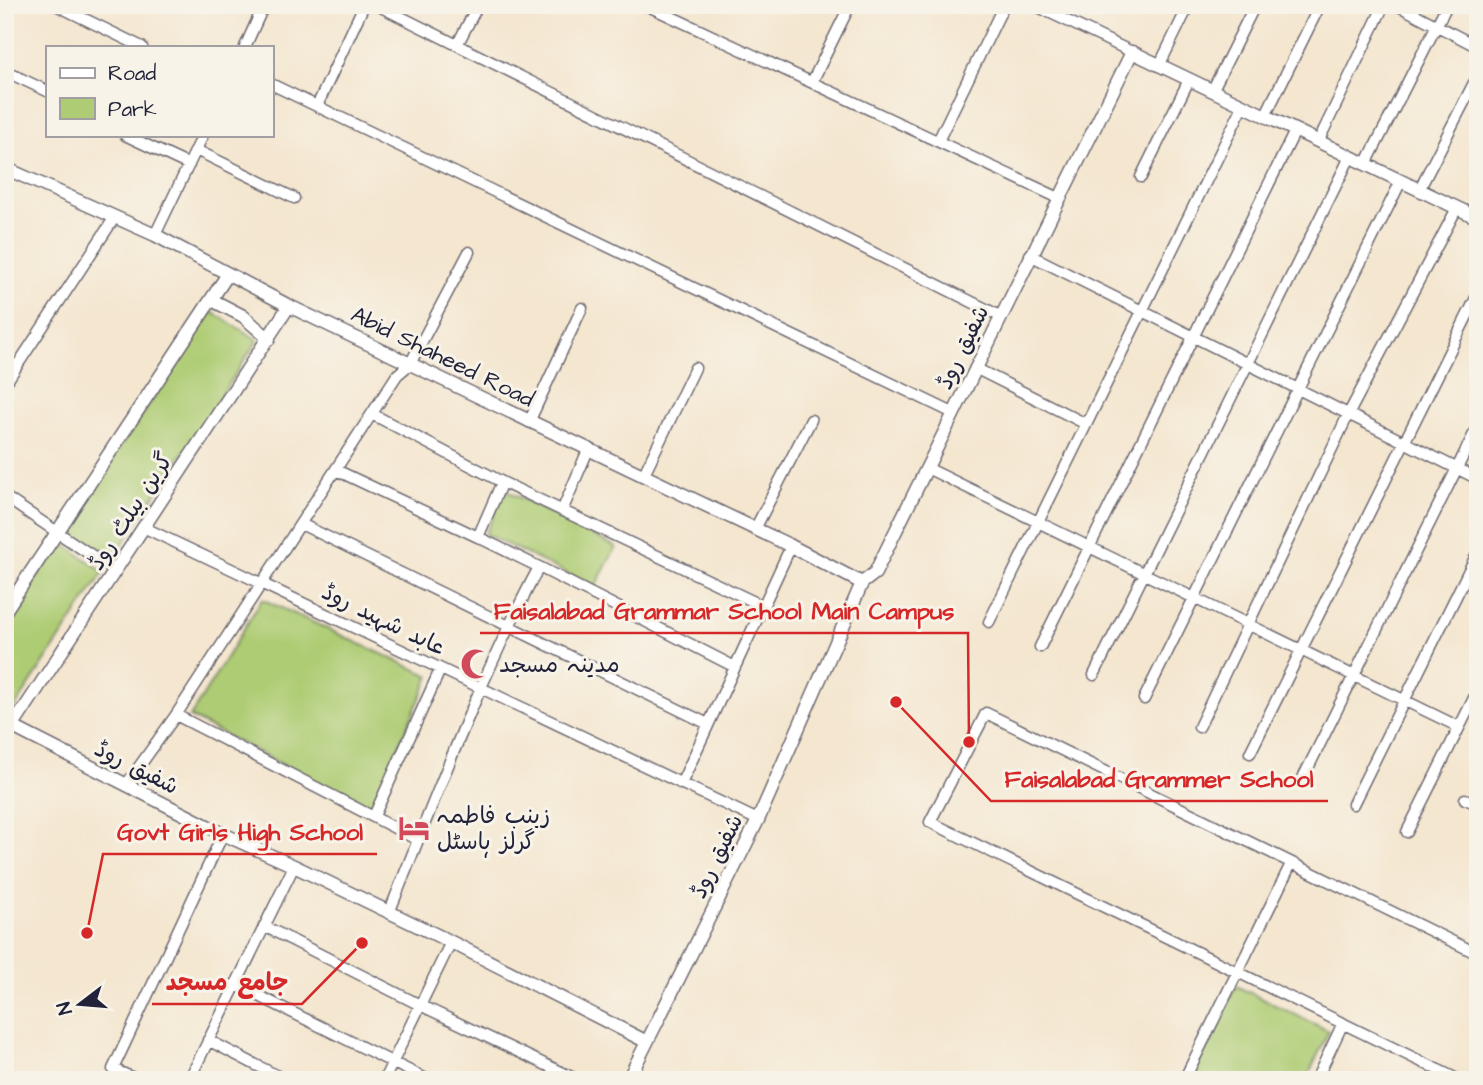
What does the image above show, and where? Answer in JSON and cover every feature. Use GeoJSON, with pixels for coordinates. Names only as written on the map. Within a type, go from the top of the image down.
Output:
{"type":"FeatureCollection","features":[{"type":"Feature","properties":{"kind":"street"},"geometry":{"type":"LineString","coordinates":[[56,5],[140,46]]}},
{"type":"Feature","properties":{"kind":"street"},"geometry":{"type":"LineString","coordinates":[[317,106],[364,5]]}},
{"type":"Feature","properties":{"kind":"street"},"geometry":{"type":"LineString","coordinates":[[377,5],[1000,316]]}},
{"type":"Feature","properties":{"kind":"street"},"geometry":{"type":"LineString","coordinates":[[457,45],[478,5]]}},
{"type":"Feature","properties":{"kind":"street"},"geometry":{"type":"LineString","coordinates":[[646,5],[1059,198]]}},
{"type":"Feature","properties":{"kind":"street"},"geometry":{"type":"LineString","coordinates":[[812,82],[850,5]]}},
{"type":"Feature","properties":{"kind":"street"},"geometry":{"type":"LineString","coordinates":[[938,141],[1004,5]]}},
{"type":"Feature","properties":{"kind":"street"},"geometry":{"type":"LineString","coordinates":[[1034,5],[1478,218]]}},
{"type":"Feature","properties":{"kind":"street"},"geometry":{"type":"LineString","coordinates":[[1059,17],[1065,5]]}},
{"type":"Feature","properties":{"kind":"street"},"geometry":{"type":"LineString","coordinates":[[1159,66],[1189,5]]}},
{"type":"Feature","properties":{"kind":"street"},"geometry":{"type":"LineString","coordinates":[[1212,91],[1255,5]]}},
{"type":"Feature","properties":{"kind":"street"},"geometry":{"type":"LineString","coordinates":[[1265,116],[1320,5]]}},
{"type":"Feature","properties":{"kind":"street"},"geometry":{"type":"LineString","coordinates":[[1318,142],[1384,5]]}},
{"type":"Feature","properties":{"kind":"street"},"geometry":{"type":"LineString","coordinates":[[1397,5],[1478,47]]}},
{"type":"Feature","properties":{"kind":"street"},"geometry":{"type":"LineString","coordinates":[[1366,164],[1447,5]]}},
{"type":"Feature","properties":{"kind":"street"},"geometry":{"type":"LineString","coordinates":[[245,46],[261,6]]}},
{"type":"Feature","properties":{"kind":"street","name":"شفیق روڈ"},"geometry":{"type":"LineString","coordinates":[[9,733],[126,785],[451,942],[647,1042],[758,820],[862,583],[875,573],[1132,52]]}},
{"type":"Feature","properties":{"kind":"street"},"geometry":{"type":"LineString","coordinates":[[5,71],[46,91]]}},
{"type":"Feature","properties":{"kind":"street"},"geometry":{"type":"LineString","coordinates":[[1419,190],[1478,75]]}},
{"type":"Feature","properties":{"kind":"street"},"geometry":{"type":"LineString","coordinates":[[1141,177],[1189,80]]}},
{"type":"Feature","properties":{"kind":"street"},"geometry":{"type":"LineString","coordinates":[[273,85],[953,413]]}},
{"type":"Feature","properties":{"kind":"street"},"geometry":{"type":"LineString","coordinates":[[989,622],[1243,106]]}},
{"type":"Feature","properties":{"kind":"street"},"geometry":{"type":"LineString","coordinates":[[1040,647],[1295,131]]}},
{"type":"Feature","properties":{"kind":"street"},"geometry":{"type":"LineString","coordinates":[[127,136],[189,165]]}},
{"type":"Feature","properties":{"kind":"street"},"geometry":{"type":"LineString","coordinates":[[155,235],[203,136]]}},
{"type":"Feature","properties":{"kind":"street"},"geometry":{"type":"LineString","coordinates":[[196,150],[294,198]]}},
{"type":"Feature","properties":{"kind":"street"},"geometry":{"type":"LineString","coordinates":[[1094,675],[1350,157]]}},
{"type":"Feature","properties":{"kind":"street","name":"Abid Shaheed Road"},"geometry":{"type":"LineString","coordinates":[[5,168],[155,235],[289,306],[791,546],[862,583]]}},
{"type":"Feature","properties":{"kind":"street"},"geometry":{"type":"LineString","coordinates":[[1144,699],[1401,181]]}},
{"type":"Feature","properties":{"kind":"street"},"geometry":{"type":"LineString","coordinates":[[1199,727],[1348,415],[1457,208]]}},
{"type":"Feature","properties":{"kind":"street"},"geometry":{"type":"LineString","coordinates":[[5,384],[115,217]]}},
{"type":"Feature","properties":{"kind":"street"},"geometry":{"type":"LineString","coordinates":[[126,785],[176,715],[397,375],[410,364],[469,252]]}},
{"type":"Feature","properties":{"kind":"street"},"geometry":{"type":"LineString","coordinates":[[1030,255],[1478,479]]}},
{"type":"Feature","properties":{"kind":"street","name":"گرین بیلٹ روڈ"},"geometry":{"type":"LineString","coordinates":[[5,611],[228,274]]}},
{"type":"Feature","properties":{"kind":"street"},"geometry":{"type":"LineString","coordinates":[[1250,753],[1478,294]]}},
{"type":"Feature","properties":{"kind":"street"},"geometry":{"type":"LineString","coordinates":[[212,300],[243,316],[270,339]]}},
{"type":"Feature","properties":{"kind":"street","name":"گرین بیلٹ روڈ"},"geometry":{"type":"LineString","coordinates":[[9,733],[270,339],[289,306]]}},
{"type":"Feature","properties":{"kind":"street"},"geometry":{"type":"LineString","coordinates":[[529,422],[582,308]]}},
{"type":"Feature","properties":{"kind":"street"},"geometry":{"type":"LineString","coordinates":[[975,368],[1086,424]]}},
{"type":"Feature","properties":{"kind":"street"},"geometry":{"type":"LineString","coordinates":[[643,476],[695,369]]}},
{"type":"Feature","properties":{"kind":"street"},"geometry":{"type":"LineString","coordinates":[[372,414],[502,482],[763,606]]}},
{"type":"Feature","properties":{"kind":"street"},"geometry":{"type":"LineString","coordinates":[[755,529],[811,420]]}},
{"type":"Feature","properties":{"kind":"street"},"geometry":{"type":"LineString","coordinates":[[1301,782],[1478,426]]}},
{"type":"Feature","properties":{"kind":"street"},"geometry":{"type":"LineString","coordinates":[[562,511],[588,450]]}},
{"type":"Feature","properties":{"kind":"street"},"geometry":{"type":"LineString","coordinates":[[927,468],[1459,727]]}},
{"type":"Feature","properties":{"kind":"street"},"geometry":{"type":"LineString","coordinates":[[336,470],[539,567],[735,667]]}},
{"type":"Feature","properties":{"kind":"street"},"geometry":{"type":"LineString","coordinates":[[478,537],[502,482]]}},
{"type":"Feature","properties":{"kind":"street"},"geometry":{"type":"LineString","coordinates":[[5,498],[115,571]]}},
{"type":"Feature","properties":{"kind":"street"},"geometry":{"type":"LineString","coordinates":[[301,523],[708,724]]}},
{"type":"Feature","properties":{"kind":"street","name":"عابد شہید روڈ"},"geometry":{"type":"LineString","coordinates":[[143,527],[758,820]]}},
{"type":"Feature","properties":{"kind":"street"},"geometry":{"type":"LineString","coordinates":[[681,784],[791,546]]}},
{"type":"Feature","properties":{"kind":"street"},"geometry":{"type":"LineString","coordinates":[[1353,804],[1478,552]]}},
{"type":"Feature","properties":{"kind":"street"},"geometry":{"type":"LineString","coordinates":[[388,913],[479,689],[508,625],[539,567]]}},
{"type":"Feature","properties":{"kind":"street"},"geometry":{"type":"LineString","coordinates":[[374,816],[440,670]]}},
{"type":"Feature","properties":{"kind":"street"},"geometry":{"type":"LineString","coordinates":[[1407,832],[1478,690]]}},
{"type":"Feature","properties":{"kind":"street"},"geometry":{"type":"LineString","coordinates":[[1459,1080],[930,822],[986,713],[1478,954]]}},
{"type":"Feature","properties":{"kind":"street"},"geometry":{"type":"LineString","coordinates":[[176,715],[418,840]]}},
{"type":"Feature","properties":{"kind":"street"},"geometry":{"type":"LineString","coordinates":[[1465,799],[1478,804]]}},
{"type":"Feature","properties":{"kind":"street"},"geometry":{"type":"LineString","coordinates":[[138,1080],[113,1069],[223,834]]}},
{"type":"Feature","properties":{"kind":"street"},"geometry":{"type":"LineString","coordinates":[[1184,1080],[1291,864]]}},
{"type":"Feature","properties":{"kind":"street"},"geometry":{"type":"LineString","coordinates":[[189,1080],[294,866]]}},
{"type":"Feature","properties":{"kind":"street"},"geometry":{"type":"LineString","coordinates":[[264,926],[420,1005],[578,1080]]}},
{"type":"Feature","properties":{"kind":"street"},"geometry":{"type":"LineString","coordinates":[[384,1080],[451,942]]}},
{"type":"Feature","properties":{"kind":"street"},"geometry":{"type":"LineString","coordinates":[[234,984],[428,1080]]}},
{"type":"Feature","properties":{"kind":"street"},"geometry":{"type":"LineString","coordinates":[[1316,1080],[1343,1023]]}},
{"type":"Feature","properties":{"kind":"street"},"geometry":{"type":"LineString","coordinates":[[208,1040],[285,1080]]}},
{"type":"Feature","properties":{"kind":"street"},"geometry":{"type":"LineString","coordinates":[[628,1080],[647,1042]]}},
{"type":"Feature","properties":{"kind":"green space"},"geometry":{"type":"Polygon","coordinates":[[[212,312],[258,340],[111,561],[64,530],[212,312]]]}},
{"type":"Feature","properties":{"kind":"green space"},"geometry":{"type":"Polygon","coordinates":[[[505,490],[616,547],[595,587],[485,534],[505,490]]]}},
{"type":"Feature","properties":{"kind":"green space"},"geometry":{"type":"Polygon","coordinates":[[[60,541],[104,572],[5,722],[5,625],[60,541]]]}},
{"type":"Feature","properties":{"kind":"green space"},"geometry":{"type":"Polygon","coordinates":[[[262,599],[430,676],[370,810],[190,717],[262,599]]]}},
{"type":"Feature","properties":{"kind":"green space"},"geometry":{"type":"Polygon","coordinates":[[[1236,986],[1329,1031],[1306,1080],[1191,1080],[1236,986]]]}},
{"type":"Feature","properties":{"kind":"place","name":"مدینہ مسجد"},"geometry":{"type":"Point","coordinates":[476,664]}},
{"type":"Feature","properties":{"kind":"place","name":"Faisalabad Grammer School"},"geometry":{"type":"Point","coordinates":[896,702]}},
{"type":"Feature","properties":{"kind":"place","name":"Faisalabad Grammar School Main Campus"},"geometry":{"type":"Point","coordinates":[969,742]}},
{"type":"Feature","properties":{"kind":"place","name":"زینب فاطمہ گرلز ہاسٹل"},"geometry":{"type":"Point","coordinates":[414,828]}},
{"type":"Feature","properties":{"kind":"place","name":"Govt Girls High School"},"geometry":{"type":"Point","coordinates":[87,933]}},
{"type":"Feature","properties":{"kind":"place","name":"جامع مسجد"},"geometry":{"type":"Point","coordinates":[362,943]}}]}
